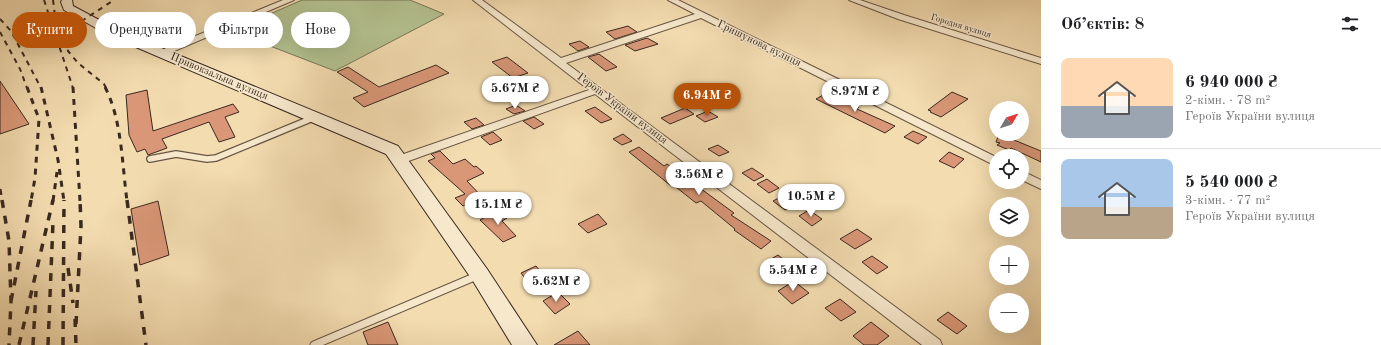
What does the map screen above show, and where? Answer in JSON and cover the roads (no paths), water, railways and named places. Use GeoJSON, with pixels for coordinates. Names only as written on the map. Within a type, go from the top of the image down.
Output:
{"type":"FeatureCollection","features":[{"type":"Feature","properties":{"kind":"street"},"geometry":{"type":"LineString","coordinates":[[67,0],[66,2],[68,8],[85,18],[114,33],[162,53]]}},
{"type":"Feature","properties":{"kind":"street","name":"Привокзальна вулиця"},"geometry":{"type":"LineString","coordinates":[[162,53],[290,0]]}},
{"type":"Feature","properties":{"kind":"street","name":"Героїв України вулиця"},"geometry":{"type":"LineString","coordinates":[[477,0],[934,345]]}},
{"type":"Feature","properties":{"kind":"street","name":"Гришунова вулиця"},"geometry":{"type":"LineString","coordinates":[[672,0],[989,159]]}},
{"type":"Feature","properties":{"kind":"street","name":"Городня вулиця"},"geometry":{"type":"LineString","coordinates":[[853,0],[901,17],[1041,61]]}},
{"type":"Feature","properties":{"kind":"street","name":"Героїв України вулиця"},"geometry":{"type":"LineString","coordinates":[[559,62],[701,15]]}},
{"type":"Feature","properties":{"kind":"street","name":"Привокзальна вулиця"},"geometry":{"type":"LineString","coordinates":[[162,53],[392,150],[480,275],[525,345]]}},
{"type":"Feature","properties":{"kind":"street"},"geometry":{"type":"LineString","coordinates":[[399,160],[597,90]]}},
{"type":"Feature","properties":{"kind":"street"},"geometry":{"type":"LineString","coordinates":[[1029,179],[1041,185]]}},
{"type":"Feature","properties":{"kind":"lane"},"geometry":{"type":"LineString","coordinates":[[150,159],[176,154],[207,159],[216,158],[315,117]]}},
{"type":"Feature","properties":{"kind":"lane"},"geometry":{"type":"LineString","coordinates":[[314,345],[480,275]]}},
{"type":"Feature","properties":{"kind":"railway"},"geometry":{"type":"LineString","coordinates":[[44,0],[73,88]]}},
{"type":"Feature","properties":{"kind":"railway"},"geometry":{"type":"LineString","coordinates":[[53,0],[54,12]]}},
{"type":"Feature","properties":{"kind":"railway"},"geometry":{"type":"LineString","coordinates":[[106,88],[104,84],[78,63],[68,51],[66,37],[74,26],[114,0]]}},
{"type":"Feature","properties":{"kind":"railway"},"geometry":{"type":"LineString","coordinates":[[0,19],[11,31],[41,88]]}},
{"type":"Feature","properties":{"kind":"railway"},"geometry":{"type":"LineString","coordinates":[[0,32],[20,69],[27,88]]}},
{"type":"Feature","properties":{"kind":"railway"},"geometry":{"type":"LineString","coordinates":[[27,87],[39,119],[35,178],[31,201]]}},
{"type":"Feature","properties":{"kind":"railway"},"geometry":{"type":"LineString","coordinates":[[41,87],[58,160],[64,201]]}},
{"type":"Feature","properties":{"kind":"railway"},"geometry":{"type":"LineString","coordinates":[[73,87],[80,201]]}},
{"type":"Feature","properties":{"kind":"railway"},"geometry":{"type":"LineString","coordinates":[[105,87],[111,100],[118,128],[127,201]]}},
{"type":"Feature","properties":{"kind":"railway"},"geometry":{"type":"LineString","coordinates":[[53,201],[57,172]]}},
{"type":"Feature","properties":{"kind":"railway"},"geometry":{"type":"LineString","coordinates":[[0,189],[2,201]]}},
{"type":"Feature","properties":{"kind":"railway"},"geometry":{"type":"LineString","coordinates":[[2,200],[9,241],[11,301]]}},
{"type":"Feature","properties":{"kind":"railway"},"geometry":{"type":"LineString","coordinates":[[11,301],[31,200]]}},
{"type":"Feature","properties":{"kind":"railway"},"geometry":{"type":"LineString","coordinates":[[19,345],[53,200]]}},
{"type":"Feature","properties":{"kind":"railway"},"geometry":{"type":"LineString","coordinates":[[76,324],[81,226],[80,200]]}},
{"type":"Feature","properties":{"kind":"railway"},"geometry":{"type":"LineString","coordinates":[[127,200],[146,345]]}},
{"type":"Feature","properties":{"kind":"railway"},"geometry":{"type":"LineString","coordinates":[[63,345],[64,201]]}},
{"type":"Feature","properties":{"kind":"railway"},"geometry":{"type":"LineString","coordinates":[[48,345],[53,222]]}},
{"type":"Feature","properties":{"kind":"railway"},"geometry":{"type":"LineString","coordinates":[[68,268],[73,303]]}},
{"type":"Feature","properties":{"kind":"railway"},"geometry":{"type":"LineString","coordinates":[[33,345],[36,291]]}},
{"type":"Feature","properties":{"kind":"railway"},"geometry":{"type":"LineString","coordinates":[[9,345],[11,301]]}},
{"type":"Feature","properties":{"kind":"railway"},"geometry":{"type":"LineString","coordinates":[[75,319],[76,345]]}}]}
